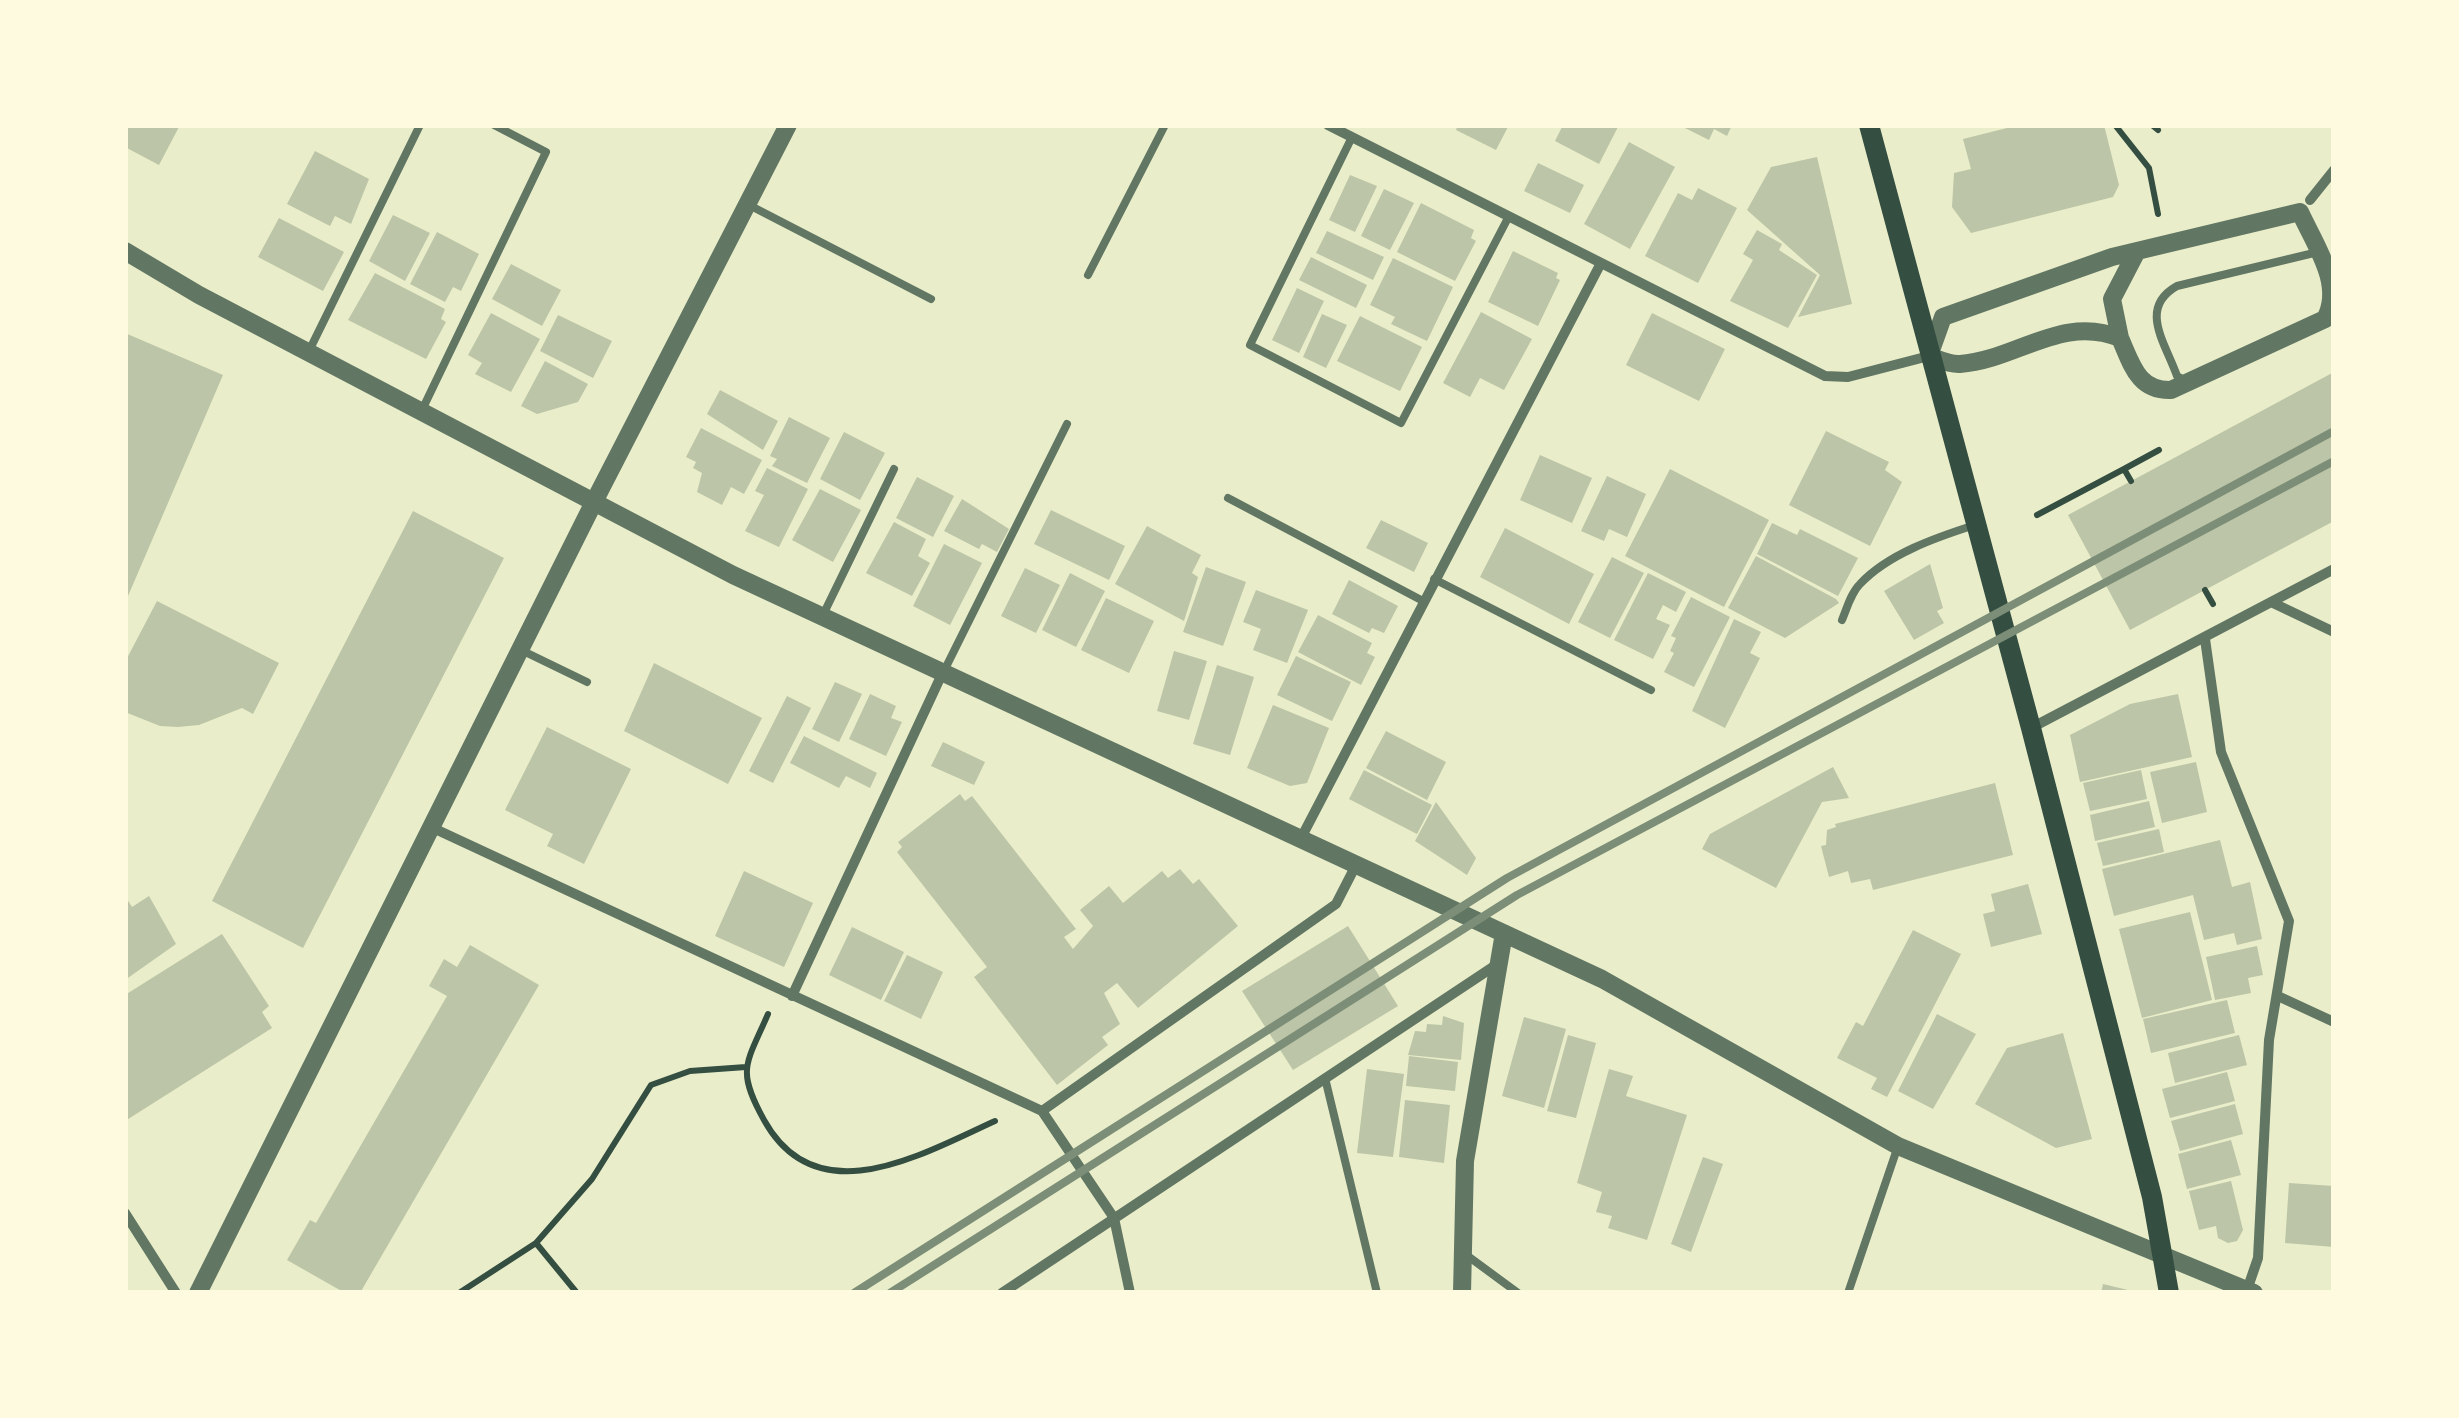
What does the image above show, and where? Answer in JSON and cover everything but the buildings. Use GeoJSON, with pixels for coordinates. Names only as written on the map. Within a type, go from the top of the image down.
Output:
{"type":"FeatureCollection","features":[{"type":"Feature","properties":{"kind":"main road"},"geometry":{"type":"LineString","coordinates":[[1869,125],[2152,1198],[2169,1293]]}},
{"type":"Feature","properties":{"kind":"street"},"geometry":{"type":"LineString","coordinates":[[198,1293],[595,500],[788,125]]}},
{"type":"Feature","properties":{"kind":"street"},"geometry":{"type":"LineString","coordinates":[[1328,125],[1825,376],[1848,376],[1929,356],[1958,364],[2078,329],[2100,330],[2120,338]]}},
{"type":"Feature","properties":{"kind":"street"},"geometry":{"type":"LineString","coordinates":[[1929,356],[1943,317],[2137,251],[2305,206],[2334,170]]}},
{"type":"Feature","properties":{"kind":"street"},"geometry":{"type":"LineString","coordinates":[[2137,251],[2112,299],[2120,338],[2139,379],[2155,390],[2171,390],[2325,320],[2333,305],[2333,286],[2305,206]]}},
{"type":"Feature","properties":{"kind":"street"},"geometry":{"type":"LineString","coordinates":[[125,251],[732,576],[1299,842],[1602,979],[1842,1118],[1898,1146],[2251,1292],[2258,1258],[2269,1040],[2280,998],[2289,920],[2221,752],[2205,638]]}},
{"type":"Feature","properties":{"kind":"street"},"geometry":{"type":"LineString","coordinates":[[1299,842],[1600,263]]}},
{"type":"Feature","properties":{"kind":"street"},"geometry":{"type":"LineString","coordinates":[[2031,728],[2334,568]]}},
{"type":"Feature","properties":{"kind":"street"},"geometry":{"type":"LineString","coordinates":[[2271,602],[2334,632]]}},
{"type":"Feature","properties":{"kind":"street"},"geometry":{"type":"LineString","coordinates":[[792,996],[942,674]]}},
{"type":"Feature","properties":{"kind":"street"},"geometry":{"type":"LineString","coordinates":[[433,828],[1042,1111],[1114,1218],[1130,1293]]}},
{"type":"Feature","properties":{"kind":"street"},"geometry":{"type":"LineString","coordinates":[[1042,1111],[1336,904],[1355,867]]}},
{"type":"Feature","properties":{"kind":"street"},"geometry":{"type":"LineString","coordinates":[[1462,1293],[1465,1161],[1504,932]]}},
{"type":"Feature","properties":{"kind":"street"},"geometry":{"type":"LineString","coordinates":[[1002,1293],[1497,964]]}},
{"type":"Feature","properties":{"kind":"street"},"geometry":{"type":"LineString","coordinates":[[2280,998],[2334,1022]]}},
{"type":"Feature","properties":{"kind":"street"},"geometry":{"type":"LineString","coordinates":[[125,1213],[176,1293]]}},
{"type":"Feature","properties":{"kind":"lane"},"geometry":{"type":"LineString","coordinates":[[309,350],[420,125]]}},
{"type":"Feature","properties":{"kind":"lane"},"geometry":{"type":"LineString","coordinates":[[422,410],[546,152],[494,125]]}},
{"type":"Feature","properties":{"kind":"lane"},"geometry":{"type":"LineString","coordinates":[[1088,276],[1165,125]]}},
{"type":"Feature","properties":{"kind":"lane"},"geometry":{"type":"LineString","coordinates":[[1352,137],[1250,345],[1402,424],[1510,216]]}},
{"type":"Feature","properties":{"kind":"lane"},"geometry":{"type":"LineString","coordinates":[[747,204],[931,299]]}},
{"type":"Feature","properties":{"kind":"lane"},"geometry":{"type":"LineString","coordinates":[[2188,383],[2178,376],[2157,320],[2154,306],[2159,296],[2177,286],[2318,252]]}},
{"type":"Feature","properties":{"kind":"lane"},"geometry":{"type":"LineString","coordinates":[[942,674],[1068,424]]}},
{"type":"Feature","properties":{"kind":"lane"},"geometry":{"type":"LineString","coordinates":[[822,617],[894,469]]}},
{"type":"Feature","properties":{"kind":"lane"},"geometry":{"type":"LineString","coordinates":[[1228,498],[1423,601]]}},
{"type":"Feature","properties":{"kind":"lane"},"geometry":{"type":"LineString","coordinates":[[1842,620],[1857,586],[1872,574],[1935,537],[1975,525]]}},
{"type":"Feature","properties":{"kind":"lane"},"geometry":{"type":"LineString","coordinates":[[1434,580],[1651,690]]}},
{"type":"Feature","properties":{"kind":"lane"},"geometry":{"type":"LineString","coordinates":[[521,650],[588,682]]}},
{"type":"Feature","properties":{"kind":"lane"},"geometry":{"type":"LineString","coordinates":[[1324,1078],[1377,1293]]}},
{"type":"Feature","properties":{"kind":"lane"},"geometry":{"type":"LineString","coordinates":[[1848,1293],[1898,1146]]}},
{"type":"Feature","properties":{"kind":"lane"},"geometry":{"type":"LineString","coordinates":[[1461,1251],[1518,1293]]}},
{"type":"Feature","properties":{"kind":"path"},"geometry":{"type":"LineString","coordinates":[[2115,125],[2149,168],[2158,214]]}},
{"type":"Feature","properties":{"kind":"path"},"geometry":{"type":"LineString","coordinates":[[2037,514],[2159,450]]}},
{"type":"Feature","properties":{"kind":"path"},"geometry":{"type":"LineString","coordinates":[[2124,469],[2131,481]]}},
{"type":"Feature","properties":{"kind":"path"},"geometry":{"type":"LineString","coordinates":[[779,990],[746,1067],[746,1086],[776,1141],[810,1167],[847,1172],[892,1166],[1000,1119],[1042,1111]]}},
{"type":"Feature","properties":{"kind":"path"},"geometry":{"type":"LineString","coordinates":[[458,1293],[536,1243],[592,1180],[650,1085],[690,1071],[746,1067]]}},
{"type":"Feature","properties":{"kind":"path"},"geometry":{"type":"LineString","coordinates":[[536,1243],[572,1292]]}},
{"type":"Feature","properties":{"kind":"railway"},"geometry":{"type":"LineString","coordinates":[[854,1293],[1507,878],[2334,431]]}},
{"type":"Feature","properties":{"kind":"railway"},"geometry":{"type":"LineString","coordinates":[[890,1293],[1517,895],[2334,461]]}}]}
